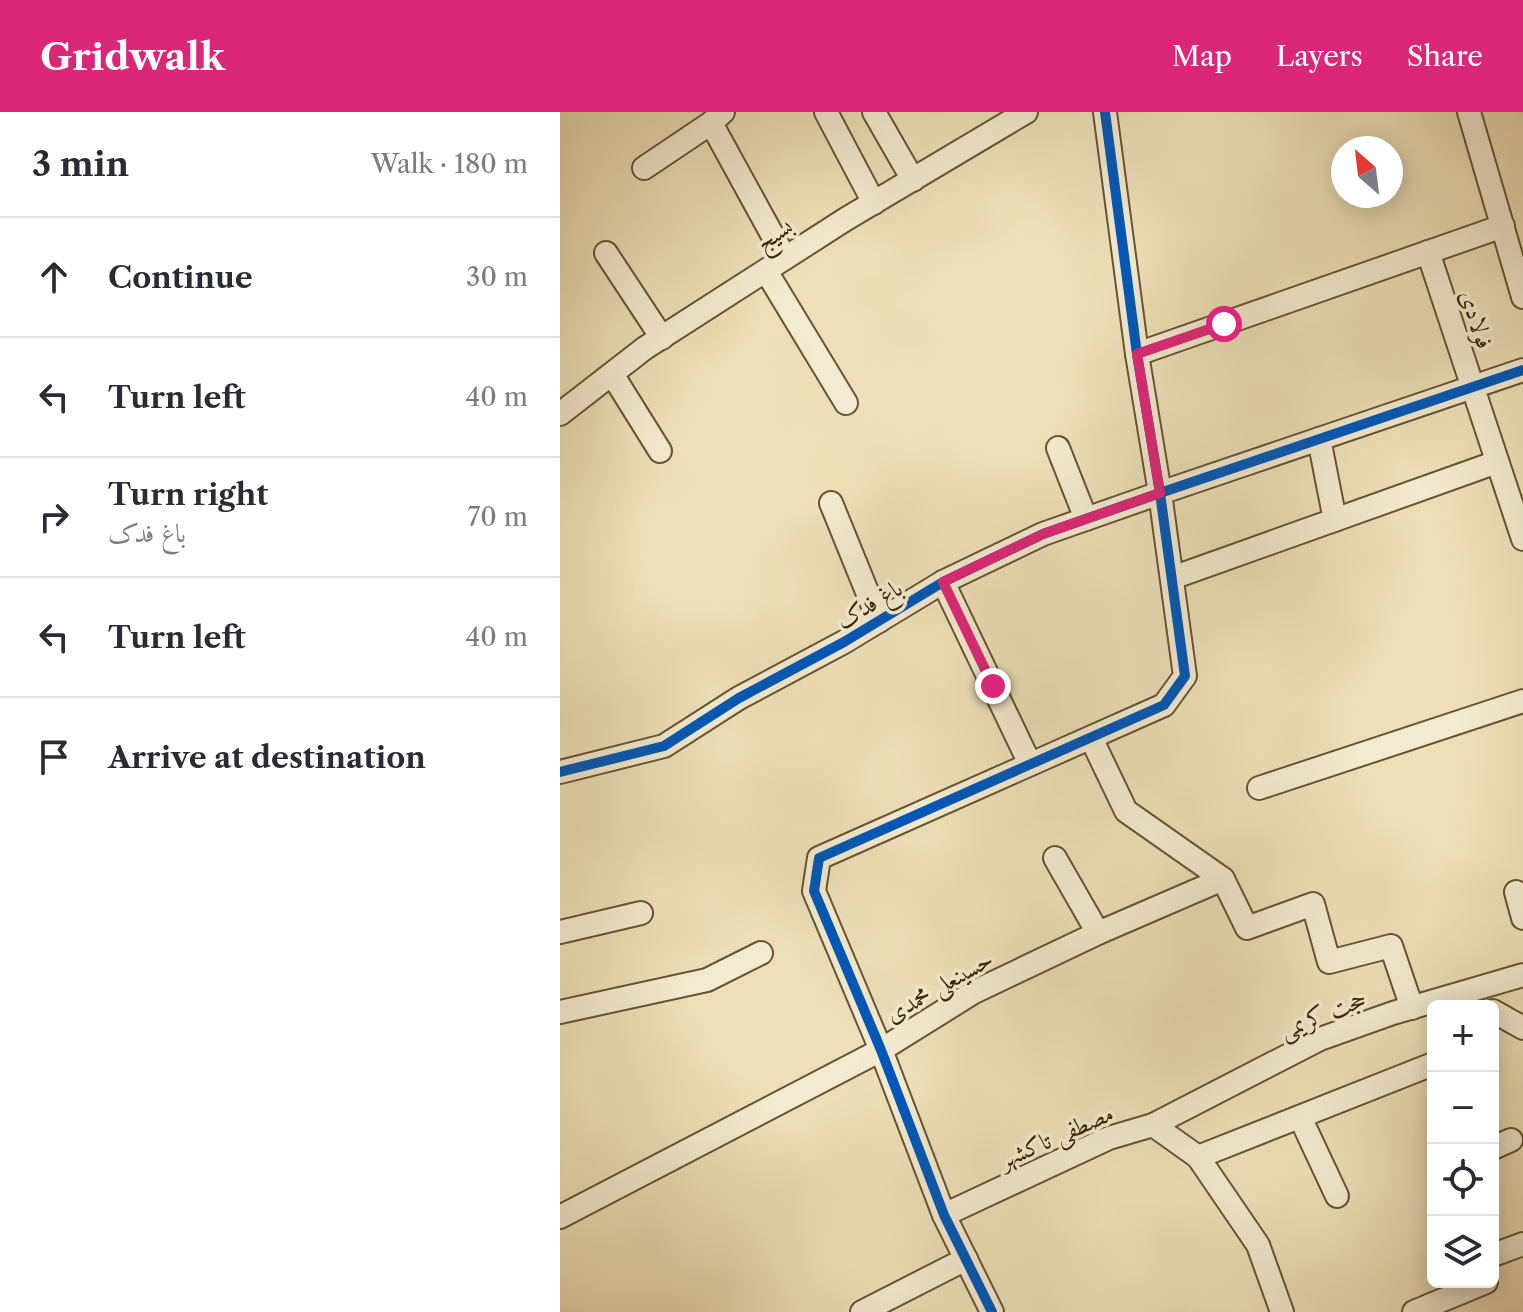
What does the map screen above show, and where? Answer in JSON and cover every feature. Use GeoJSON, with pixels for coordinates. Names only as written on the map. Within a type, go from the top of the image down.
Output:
{"type":"FeatureCollection","features":[{"type":"Feature","properties":{"kind":"street"},"geometry":{"type":"LineString","coordinates":[[826,112],[874,203]]}},
{"type":"Feature","properties":{"kind":"street"},"geometry":{"type":"LineString","coordinates":[[874,112],[913,180]]}},
{"type":"Feature","properties":{"kind":"street","name":"بسیج"},"geometry":{"type":"LineString","coordinates":[[560,414],[662,338],[776,264],[1026,112]]}},
{"type":"Feature","properties":{"kind":"street"},"geometry":{"type":"LineString","coordinates":[[992,1312],[944,1215],[881,1050],[814,891],[819,858],[1164,705],[1185,676],[1105,112]]}},
{"type":"Feature","properties":{"kind":"street"},"geometry":{"type":"LineString","coordinates":[[1469,112],[1511,234],[1523,297]]}},
{"type":"Feature","properties":{"kind":"street"},"geometry":{"type":"LineString","coordinates":[[644,168],[717,118],[776,264],[846,403]]}},
{"type":"Feature","properties":{"kind":"street"},"geometry":{"type":"LineString","coordinates":[[1137,354],[1428,252],[1511,234]]}},
{"type":"Feature","properties":{"kind":"street","name":"فولادی"},"geometry":{"type":"LineString","coordinates":[[1428,252],[1523,539]]}},
{"type":"Feature","properties":{"kind":"street"},"geometry":{"type":"LineString","coordinates":[[606,253],[662,338]]}},
{"type":"Feature","properties":{"kind":"street","name":"باغ فدک"},"geometry":{"type":"LineString","coordinates":[[560,772],[664,746],[739,698],[844,642],[943,582],[1043,534],[1523,370]]}},
{"type":"Feature","properties":{"kind":"street"},"geometry":{"type":"LineString","coordinates":[[612,374],[660,451]]}},
{"type":"Feature","properties":{"kind":"street"},"geometry":{"type":"LineString","coordinates":[[1319,439],[1335,520]]}},
{"type":"Feature","properties":{"kind":"street"},"geometry":{"type":"LineString","coordinates":[[1058,448],[1086,519]]}},
{"type":"Feature","properties":{"kind":"street"},"geometry":{"type":"LineString","coordinates":[[1172,578],[1497,462]]}},
{"type":"Feature","properties":{"kind":"street"},"geometry":{"type":"LineString","coordinates":[[831,503],[879,621]]}},
{"type":"Feature","properties":{"kind":"street"},"geometry":{"type":"LineString","coordinates":[[943,582],[1030,764]]}},
{"type":"Feature","properties":{"kind":"street"},"geometry":{"type":"LineString","coordinates":[[1259,788],[1523,701]]}},
{"type":"Feature","properties":{"kind":"street"},"geometry":{"type":"LineString","coordinates":[[1091,738],[1126,811],[1223,879],[1247,928],[1313,904],[1329,962],[1391,946],[1412,1008]]}},
{"type":"Feature","properties":{"kind":"street"},"geometry":{"type":"LineString","coordinates":[[1055,858],[1098,933]]}},
{"type":"Feature","properties":{"kind":"street","name":"حسینعلی محمدی"},"geometry":{"type":"LineString","coordinates":[[560,1217],[881,1050],[974,992],[1098,933],[1223,879]]}},
{"type":"Feature","properties":{"kind":"street"},"geometry":{"type":"LineString","coordinates":[[1516,892],[1523,918]]}},
{"type":"Feature","properties":{"kind":"street"},"geometry":{"type":"LineString","coordinates":[[560,932],[641,913]]}},
{"type":"Feature","properties":{"kind":"street"},"geometry":{"type":"LineString","coordinates":[[560,1012],[707,980],[761,953]]}},
{"type":"Feature","properties":{"kind":"street","name":"حجت کریمی"},"geometry":{"type":"LineString","coordinates":[[1153,1125],[1320,1039],[1523,975]]}},
{"type":"Feature","properties":{"kind":"street"},"geometry":{"type":"LineString","coordinates":[[1463,993],[1473,1000]]}},
{"type":"Feature","properties":{"kind":"street"},"geometry":{"type":"LineString","coordinates":[[1499,1016],[1523,1028]]}},
{"type":"Feature","properties":{"kind":"street"},"geometry":{"type":"LineString","coordinates":[[1198,1157],[1427,1066]]}},
{"type":"Feature","properties":{"kind":"street"},"geometry":{"type":"LineString","coordinates":[[1300,1117],[1337,1196]]}},
{"type":"Feature","properties":{"kind":"street","name":"مصطفی تاکشهر"},"geometry":{"type":"LineString","coordinates":[[944,1215],[1109,1138],[1153,1125],[1198,1157],[1258,1245],[1282,1312]]}},
{"type":"Feature","properties":{"kind":"street"},"geometry":{"type":"LineString","coordinates":[[1499,1253],[1523,1244]]}},
{"type":"Feature","properties":{"kind":"street"},"geometry":{"type":"LineString","coordinates":[[862,1312],[966,1259]]}},
{"type":"Feature","properties":{"kind":"street"},"geometry":{"type":"LineString","coordinates":[[1414,1312],[1472,1288]]}},
{"type":"Feature","properties":{"kind":"cycle path"},"geometry":{"type":"LineString","coordinates":[[992,1312],[944,1215],[881,1050],[814,891],[819,858],[1164,705],[1185,676],[1105,112]]}},
{"type":"Feature","properties":{"kind":"cycle path"},"geometry":{"type":"LineString","coordinates":[[560,772],[664,746],[739,698],[844,642],[943,582],[1043,534],[1523,370]]}},
{"type":"Feature","properties":{"kind":"route"},"geometry":{"type":"LineString","coordinates":[[993,686],[943,582],[1043,534],[1160,493],[1137,354],[1224,324]]}}]}
